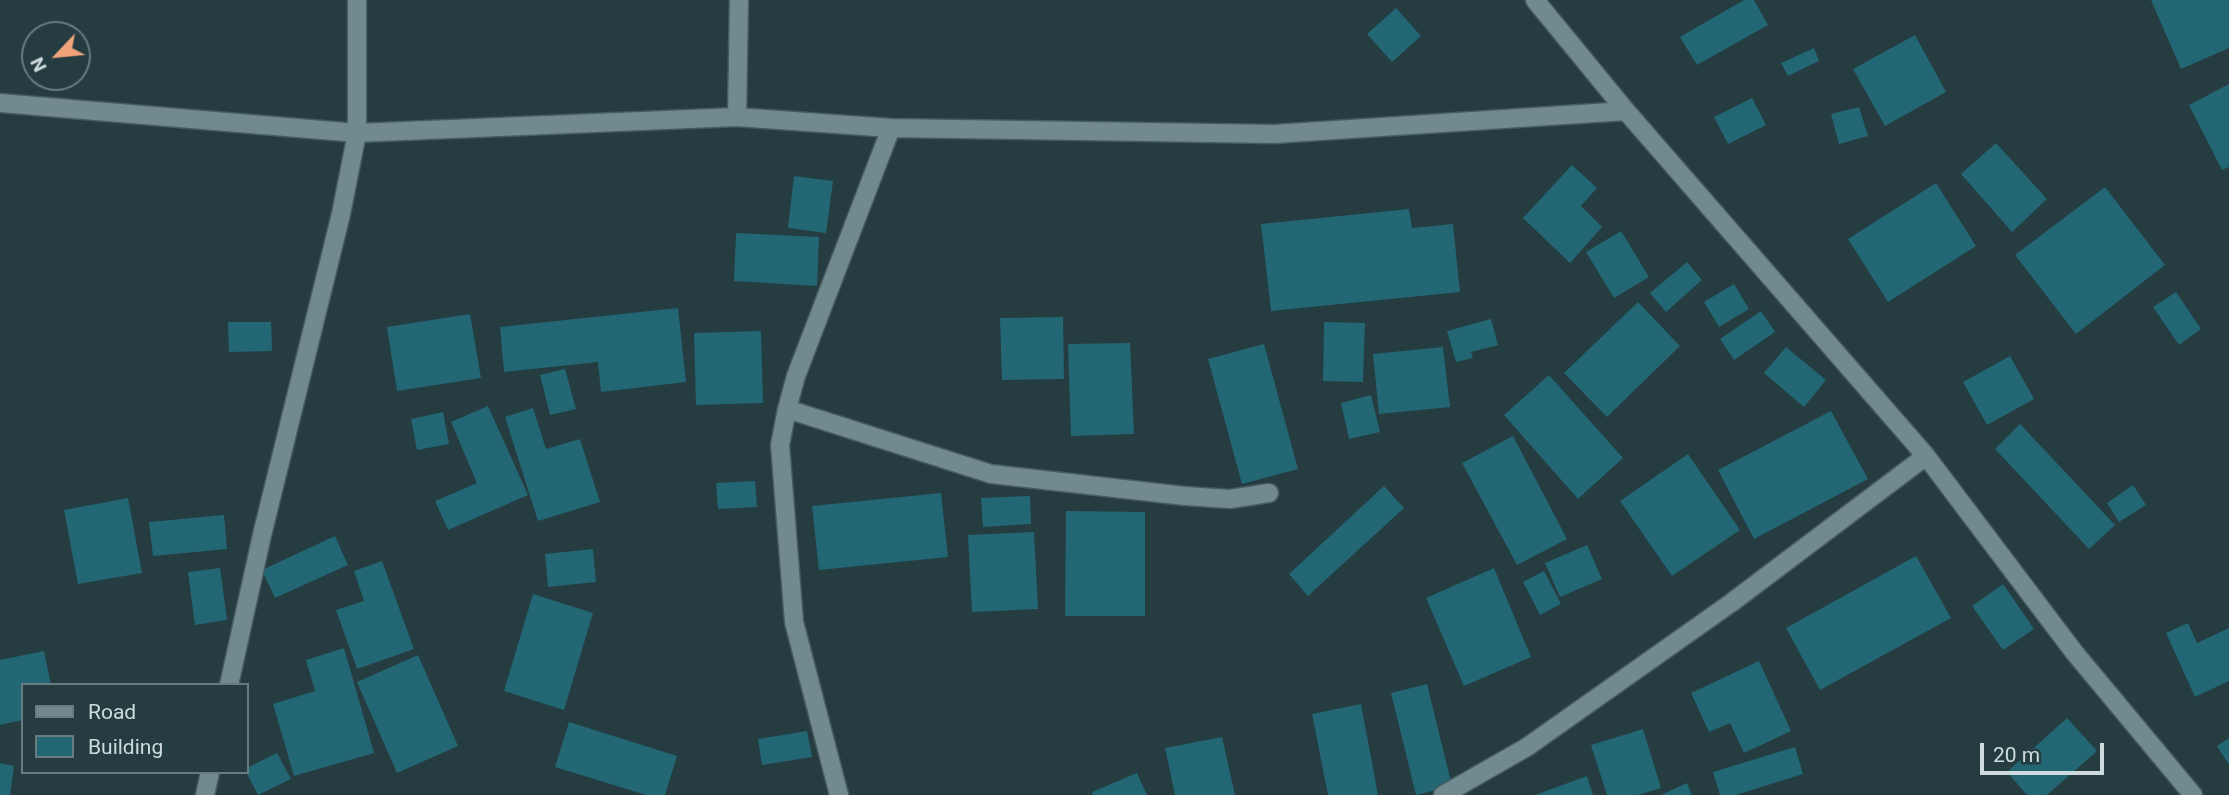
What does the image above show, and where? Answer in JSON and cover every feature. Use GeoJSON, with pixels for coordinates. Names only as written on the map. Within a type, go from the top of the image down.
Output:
{"type":"FeatureCollection","features":[{"type":"Feature","properties":{"kind":"street"},"geometry":{"type":"LineString","coordinates":[[229,683],[262,535],[341,214],[357,133],[357,0]]}},
{"type":"Feature","properties":{"kind":"street"},"geometry":{"type":"LineString","coordinates":[[737,117],[739,0]]}},
{"type":"Feature","properties":{"kind":"street"},"geometry":{"type":"LineString","coordinates":[[1535,0],[1626,111],[1926,456],[2074,652],[2193,795]]}},
{"type":"Feature","properties":{"kind":"street"},"geometry":{"type":"LineString","coordinates":[[0,103],[357,133],[737,117],[891,128],[1274,134],[1626,111]]}},
{"type":"Feature","properties":{"kind":"street"},"geometry":{"type":"LineString","coordinates":[[839,795],[794,622],[780,445],[796,376],[891,128]]}},
{"type":"Feature","properties":{"kind":"street"},"geometry":{"type":"LineString","coordinates":[[787,409],[991,474],[1230,499],[1269,493]]}},
{"type":"Feature","properties":{"kind":"street"},"geometry":{"type":"LineString","coordinates":[[1443,795],[1550,731],[1731,603],[1926,456]]}},
{"type":"Feature","properties":{"kind":"street"},"geometry":{"type":"LineString","coordinates":[[205,795],[210,774]]}},
{"type":"Feature","properties":{"kind":"building"},"geometry":{"type":"Polygon","coordinates":[[[1744,0],[1754,0],[1768,25],[1697,65],[1680,37],[1744,0]]]}},
{"type":"Feature","properties":{"kind":"building"},"geometry":{"type":"Polygon","coordinates":[[[2151,0],[2229,0],[2229,48],[2181,69],[2151,0]]]}},
{"type":"Feature","properties":{"kind":"building"},"geometry":{"type":"Polygon","coordinates":[[[1396,8],[1421,36],[1392,62],[1367,34],[1396,8]]]}},
{"type":"Feature","properties":{"kind":"building"},"geometry":{"type":"Polygon","coordinates":[[[1915,35],[1946,92],[1885,126],[1853,69],[1915,35]]]}},
{"type":"Feature","properties":{"kind":"building"},"geometry":{"type":"Polygon","coordinates":[[[1814,48],[1819,61],[1788,76],[1781,63],[1814,48]]]}},
{"type":"Feature","properties":{"kind":"building"},"geometry":{"type":"Polygon","coordinates":[[[2229,84],[2229,167],[2222,170],[2189,105],[2229,84]]]}},
{"type":"Feature","properties":{"kind":"building"},"geometry":{"type":"Polygon","coordinates":[[[1752,98],[1766,125],[1728,144],[1714,117],[1752,98]]]}},
{"type":"Feature","properties":{"kind":"building"},"geometry":{"type":"Polygon","coordinates":[[[1859,107],[1868,136],[1839,144],[1831,114],[1859,107]]]}},
{"type":"Feature","properties":{"kind":"building"},"geometry":{"type":"Polygon","coordinates":[[[1996,143],[2047,199],[2012,232],[1961,174],[1996,143]]]}},
{"type":"Feature","properties":{"kind":"building"},"geometry":{"type":"Polygon","coordinates":[[[1572,165],[1597,188],[1581,206],[1602,227],[1570,263],[1523,218],[1572,165]]]}},
{"type":"Feature","properties":{"kind":"building"},"geometry":{"type":"Polygon","coordinates":[[[794,176],[833,181],[826,233],[788,228],[794,176]]]}},
{"type":"Feature","properties":{"kind":"building"},"geometry":{"type":"Polygon","coordinates":[[[1936,183],[1976,246],[1888,302],[1848,239],[1936,183]]]}},
{"type":"Feature","properties":{"kind":"building"},"geometry":{"type":"Polygon","coordinates":[[[2105,187],[2165,265],[2076,334],[2015,255],[2105,187]]]}},
{"type":"Feature","properties":{"kind":"building"},"geometry":{"type":"Polygon","coordinates":[[[1409,209],[1412,228],[1453,224],[1460,292],[1271,311],[1261,224],[1409,209]]]}},
{"type":"Feature","properties":{"kind":"building"},"geometry":{"type":"Polygon","coordinates":[[[1621,231],[1649,277],[1614,298],[1586,252],[1621,231]]]}},
{"type":"Feature","properties":{"kind":"building"},"geometry":{"type":"Polygon","coordinates":[[[736,233],[819,237],[817,286],[734,281],[736,233]]]}},
{"type":"Feature","properties":{"kind":"building"},"geometry":{"type":"Polygon","coordinates":[[[1687,262],[1702,280],[1666,312],[1650,293],[1687,262]]]}},
{"type":"Feature","properties":{"kind":"building"},"geometry":{"type":"Polygon","coordinates":[[[1734,284],[1749,309],[1719,327],[1704,302],[1734,284]]]}},
{"type":"Feature","properties":{"kind":"building"},"geometry":{"type":"Polygon","coordinates":[[[2176,292],[2201,329],[2179,345],[2153,307],[2176,292]]]}},
{"type":"Feature","properties":{"kind":"building"},"geometry":{"type":"Polygon","coordinates":[[[1638,302],[1680,346],[1607,417],[1564,373],[1638,302]]]}},
{"type":"Feature","properties":{"kind":"building"},"geometry":{"type":"Polygon","coordinates":[[[678,308],[686,382],[601,392],[598,362],[504,372],[500,327],[678,308]]]}},
{"type":"Feature","properties":{"kind":"building"},"geometry":{"type":"Polygon","coordinates":[[[1761,311],[1775,332],[1734,360],[1720,339],[1761,311]]]}},
{"type":"Feature","properties":{"kind":"building"},"geometry":{"type":"Polygon","coordinates":[[[470,314],[481,378],[397,391],[387,327],[470,314]]]}},
{"type":"Feature","properties":{"kind":"building"},"geometry":{"type":"Polygon","coordinates":[[[1063,317],[1064,379],[1002,380],[1000,318],[1063,317]]]}},
{"type":"Feature","properties":{"kind":"building"},"geometry":{"type":"Polygon","coordinates":[[[1491,319],[1498,345],[1471,352],[1473,358],[1456,362],[1447,331],[1491,319]]]}},
{"type":"Feature","properties":{"kind":"building"},"geometry":{"type":"Polygon","coordinates":[[[228,322],[271,322],[272,351],[229,352],[228,322]]]}},
{"type":"Feature","properties":{"kind":"building"},"geometry":{"type":"Polygon","coordinates":[[[1324,322],[1365,323],[1363,382],[1323,381],[1324,322]]]}},
{"type":"Feature","properties":{"kind":"building"},"geometry":{"type":"Polygon","coordinates":[[[761,331],[763,403],[696,405],[694,333],[761,331]]]}},
{"type":"Feature","properties":{"kind":"building"},"geometry":{"type":"Polygon","coordinates":[[[1130,343],[1134,434],[1071,436],[1068,344],[1130,343]]]}},
{"type":"Feature","properties":{"kind":"building"},"geometry":{"type":"Polygon","coordinates":[[[1264,344],[1298,469],[1242,484],[1208,359],[1264,344]]]}},
{"type":"Feature","properties":{"kind":"building"},"geometry":{"type":"Polygon","coordinates":[[[1443,347],[1450,407],[1379,414],[1373,354],[1443,347]]]}},
{"type":"Feature","properties":{"kind":"building"},"geometry":{"type":"Polygon","coordinates":[[[1786,347],[1826,380],[1804,407],[1764,373],[1786,347]]]}},
{"type":"Feature","properties":{"kind":"building"},"geometry":{"type":"Polygon","coordinates":[[[2010,356],[2034,399],[1987,425],[1963,382],[2010,356]]]}},
{"type":"Feature","properties":{"kind":"building"},"geometry":{"type":"Polygon","coordinates":[[[565,369],[576,409],[550,415],[540,375],[565,369]]]}},
{"type":"Feature","properties":{"kind":"building"},"geometry":{"type":"Polygon","coordinates":[[[1549,375],[1623,458],[1578,499],[1504,415],[1549,375]]]}},
{"type":"Feature","properties":{"kind":"building"},"geometry":{"type":"Polygon","coordinates":[[[1371,395],[1380,432],[1349,439],[1341,403],[1371,395]]]}},
{"type":"Feature","properties":{"kind":"building"},"geometry":{"type":"Polygon","coordinates":[[[488,406],[528,495],[448,530],[435,501],[477,483],[451,422],[488,406]]]}},
{"type":"Feature","properties":{"kind":"building"},"geometry":{"type":"Polygon","coordinates":[[[533,408],[546,449],[580,439],[600,502],[538,521],[505,417],[533,408]]]}},
{"type":"Feature","properties":{"kind":"building"},"geometry":{"type":"Polygon","coordinates":[[[1831,411],[1868,479],[1754,539],[1718,470],[1831,411]]]}},
{"type":"Feature","properties":{"kind":"building"},"geometry":{"type":"Polygon","coordinates":[[[443,412],[449,444],[417,450],[411,419],[443,412]]]}},
{"type":"Feature","properties":{"kind":"building"},"geometry":{"type":"Polygon","coordinates":[[[2020,424],[2115,525],[2089,549],[1995,449],[2020,424]]]}},
{"type":"Feature","properties":{"kind":"building"},"geometry":{"type":"Polygon","coordinates":[[[1513,436],[1567,539],[1517,565],[1462,463],[1513,436]]]}},
{"type":"Feature","properties":{"kind":"building"},"geometry":{"type":"Polygon","coordinates":[[[1688,454],[1740,530],[1672,576],[1620,501],[1688,454]]]}},
{"type":"Feature","properties":{"kind":"building"},"geometry":{"type":"Polygon","coordinates":[[[755,481],[757,507],[718,509],[716,483],[755,481]]]}},
{"type":"Feature","properties":{"kind":"building"},"geometry":{"type":"Polygon","coordinates":[[[2133,485],[2146,505],[2119,522],[2107,503],[2133,485]]]}},
{"type":"Feature","properties":{"kind":"building"},"geometry":{"type":"Polygon","coordinates":[[[1384,486],[1404,508],[1308,596],[1289,574],[1384,486]]]}},
{"type":"Feature","properties":{"kind":"building"},"geometry":{"type":"Polygon","coordinates":[[[941,493],[948,557],[819,570],[812,506],[941,493]]]}},
{"type":"Feature","properties":{"kind":"building"},"geometry":{"type":"Polygon","coordinates":[[[1030,496],[1031,524],[983,527],[981,498],[1030,496]]]}},
{"type":"Feature","properties":{"kind":"building"},"geometry":{"type":"Polygon","coordinates":[[[128,498],[142,573],[78,584],[64,510],[128,498]]]}},
{"type":"Feature","properties":{"kind":"building"},"geometry":{"type":"Polygon","coordinates":[[[1066,511],[1145,512],[1145,616],[1065,616],[1066,511]]]}},
{"type":"Feature","properties":{"kind":"building"},"geometry":{"type":"Polygon","coordinates":[[[224,515],[227,549],[153,556],[149,522],[224,515]]]}},
{"type":"Feature","properties":{"kind":"building"},"geometry":{"type":"Polygon","coordinates":[[[1034,532],[1038,609],[972,612],[968,535],[1034,532]]]}},
{"type":"Feature","properties":{"kind":"building"},"geometry":{"type":"Polygon","coordinates":[[[335,536],[348,565],[275,598],[262,570],[335,536]]]}},
{"type":"Feature","properties":{"kind":"building"},"geometry":{"type":"Polygon","coordinates":[[[1587,545],[1602,579],[1560,597],[1545,563],[1587,545]]]}},
{"type":"Feature","properties":{"kind":"building"},"geometry":{"type":"Polygon","coordinates":[[[593,549],[596,582],[548,587],[545,554],[593,549]]]}},
{"type":"Feature","properties":{"kind":"building"},"geometry":{"type":"Polygon","coordinates":[[[1916,556],[1951,618],[1820,690],[1786,628],[1916,556]]]}},
{"type":"Feature","properties":{"kind":"building"},"geometry":{"type":"Polygon","coordinates":[[[382,561],[414,649],[357,669],[336,610],[364,601],[354,571],[382,561]]]}},
{"type":"Feature","properties":{"kind":"building"},"geometry":{"type":"Polygon","coordinates":[[[220,568],[227,620],[195,625],[188,572],[220,568]]]}},
{"type":"Feature","properties":{"kind":"building"},"geometry":{"type":"Polygon","coordinates":[[[1494,568],[1531,657],[1464,686],[1426,598],[1494,568]]]}},
{"type":"Feature","properties":{"kind":"building"},"geometry":{"type":"Polygon","coordinates":[[[1544,571],[1561,604],[1540,615],[1523,582],[1544,571]]]}},
{"type":"Feature","properties":{"kind":"building"},"geometry":{"type":"Polygon","coordinates":[[[2003,584],[2034,629],[2003,650],[1972,606],[2003,584]]]}},
{"type":"Feature","properties":{"kind":"building"},"geometry":{"type":"Polygon","coordinates":[[[533,594],[593,613],[564,710],[504,691],[533,594]]]}},
{"type":"Feature","properties":{"kind":"building"},"geometry":{"type":"Polygon","coordinates":[[[2188,623],[2197,643],[2229,628],[2229,681],[2195,697],[2166,633],[2188,623]]]}},
{"type":"Feature","properties":{"kind":"building"},"geometry":{"type":"Polygon","coordinates":[[[344,648],[374,753],[294,776],[273,704],[315,691],[306,660],[344,648]]]}},
{"type":"Feature","properties":{"kind":"building"},"geometry":{"type":"Polygon","coordinates":[[[44,651],[51,683],[21,683],[21,720],[0,725],[0,660],[44,651]]]}},
{"type":"Feature","properties":{"kind":"building"},"geometry":{"type":"Polygon","coordinates":[[[418,655],[458,746],[397,773],[357,682],[418,655]]]}},
{"type":"Feature","properties":{"kind":"building"},"geometry":{"type":"Polygon","coordinates":[[[1759,661],[1791,731],[1744,753],[1730,723],[1709,732],[1691,693],[1759,661]]]}},
{"type":"Feature","properties":{"kind":"building"},"geometry":{"type":"Polygon","coordinates":[[[1427,684],[1452,786],[1416,795],[1391,693],[1427,684]]]}},
{"type":"Feature","properties":{"kind":"building"},"geometry":{"type":"Polygon","coordinates":[[[1361,704],[1378,795],[1328,795],[1312,714],[1361,704]]]}},
{"type":"Feature","properties":{"kind":"building"},"geometry":{"type":"Polygon","coordinates":[[[2067,718],[2097,751],[2047,795],[2027,795],[2007,772],[2067,718]]]}},
{"type":"Feature","properties":{"kind":"building"},"geometry":{"type":"Polygon","coordinates":[[[569,722],[677,756],[665,795],[646,795],[555,767],[569,722]]]}},
{"type":"Feature","properties":{"kind":"building"},"geometry":{"type":"Polygon","coordinates":[[[1643,729],[1661,788],[1638,795],[1607,795],[1591,745],[1643,729]]]}},
{"type":"Feature","properties":{"kind":"building"},"geometry":{"type":"Polygon","coordinates":[[[807,731],[812,757],[762,765],[758,739],[807,731]]]}},
{"type":"Feature","properties":{"kind":"building"},"geometry":{"type":"Polygon","coordinates":[[[1222,737],[1235,795],[1175,795],[1165,748],[1222,737]]]}},
{"type":"Feature","properties":{"kind":"building"},"geometry":{"type":"Polygon","coordinates":[[[2229,738],[2229,765],[2217,746],[2229,738]]]}},
{"type":"Feature","properties":{"kind":"building"},"geometry":{"type":"Polygon","coordinates":[[[1795,747],[1803,774],[1736,795],[1720,795],[1713,772],[1795,747]]]}},
{"type":"Feature","properties":{"kind":"building"},"geometry":{"type":"Polygon","coordinates":[[[277,753],[291,779],[258,795],[247,774],[248,768],[277,753]]]}},
{"type":"Feature","properties":{"kind":"building"},"geometry":{"type":"Polygon","coordinates":[[[0,763],[14,766],[10,795],[0,795],[0,763]]]}},
{"type":"Feature","properties":{"kind":"building"},"geometry":{"type":"Polygon","coordinates":[[[1137,773],[1147,795],[1093,795],[1092,792],[1137,773]]]}},
{"type":"Feature","properties":{"kind":"building"},"geometry":{"type":"Polygon","coordinates":[[[1587,776],[1593,795],[1535,795],[1587,776]]]}},
{"type":"Feature","properties":{"kind":"building"},"geometry":{"type":"Polygon","coordinates":[[[1687,783],[1692,795],[1661,795],[1687,783]]]}}]}
